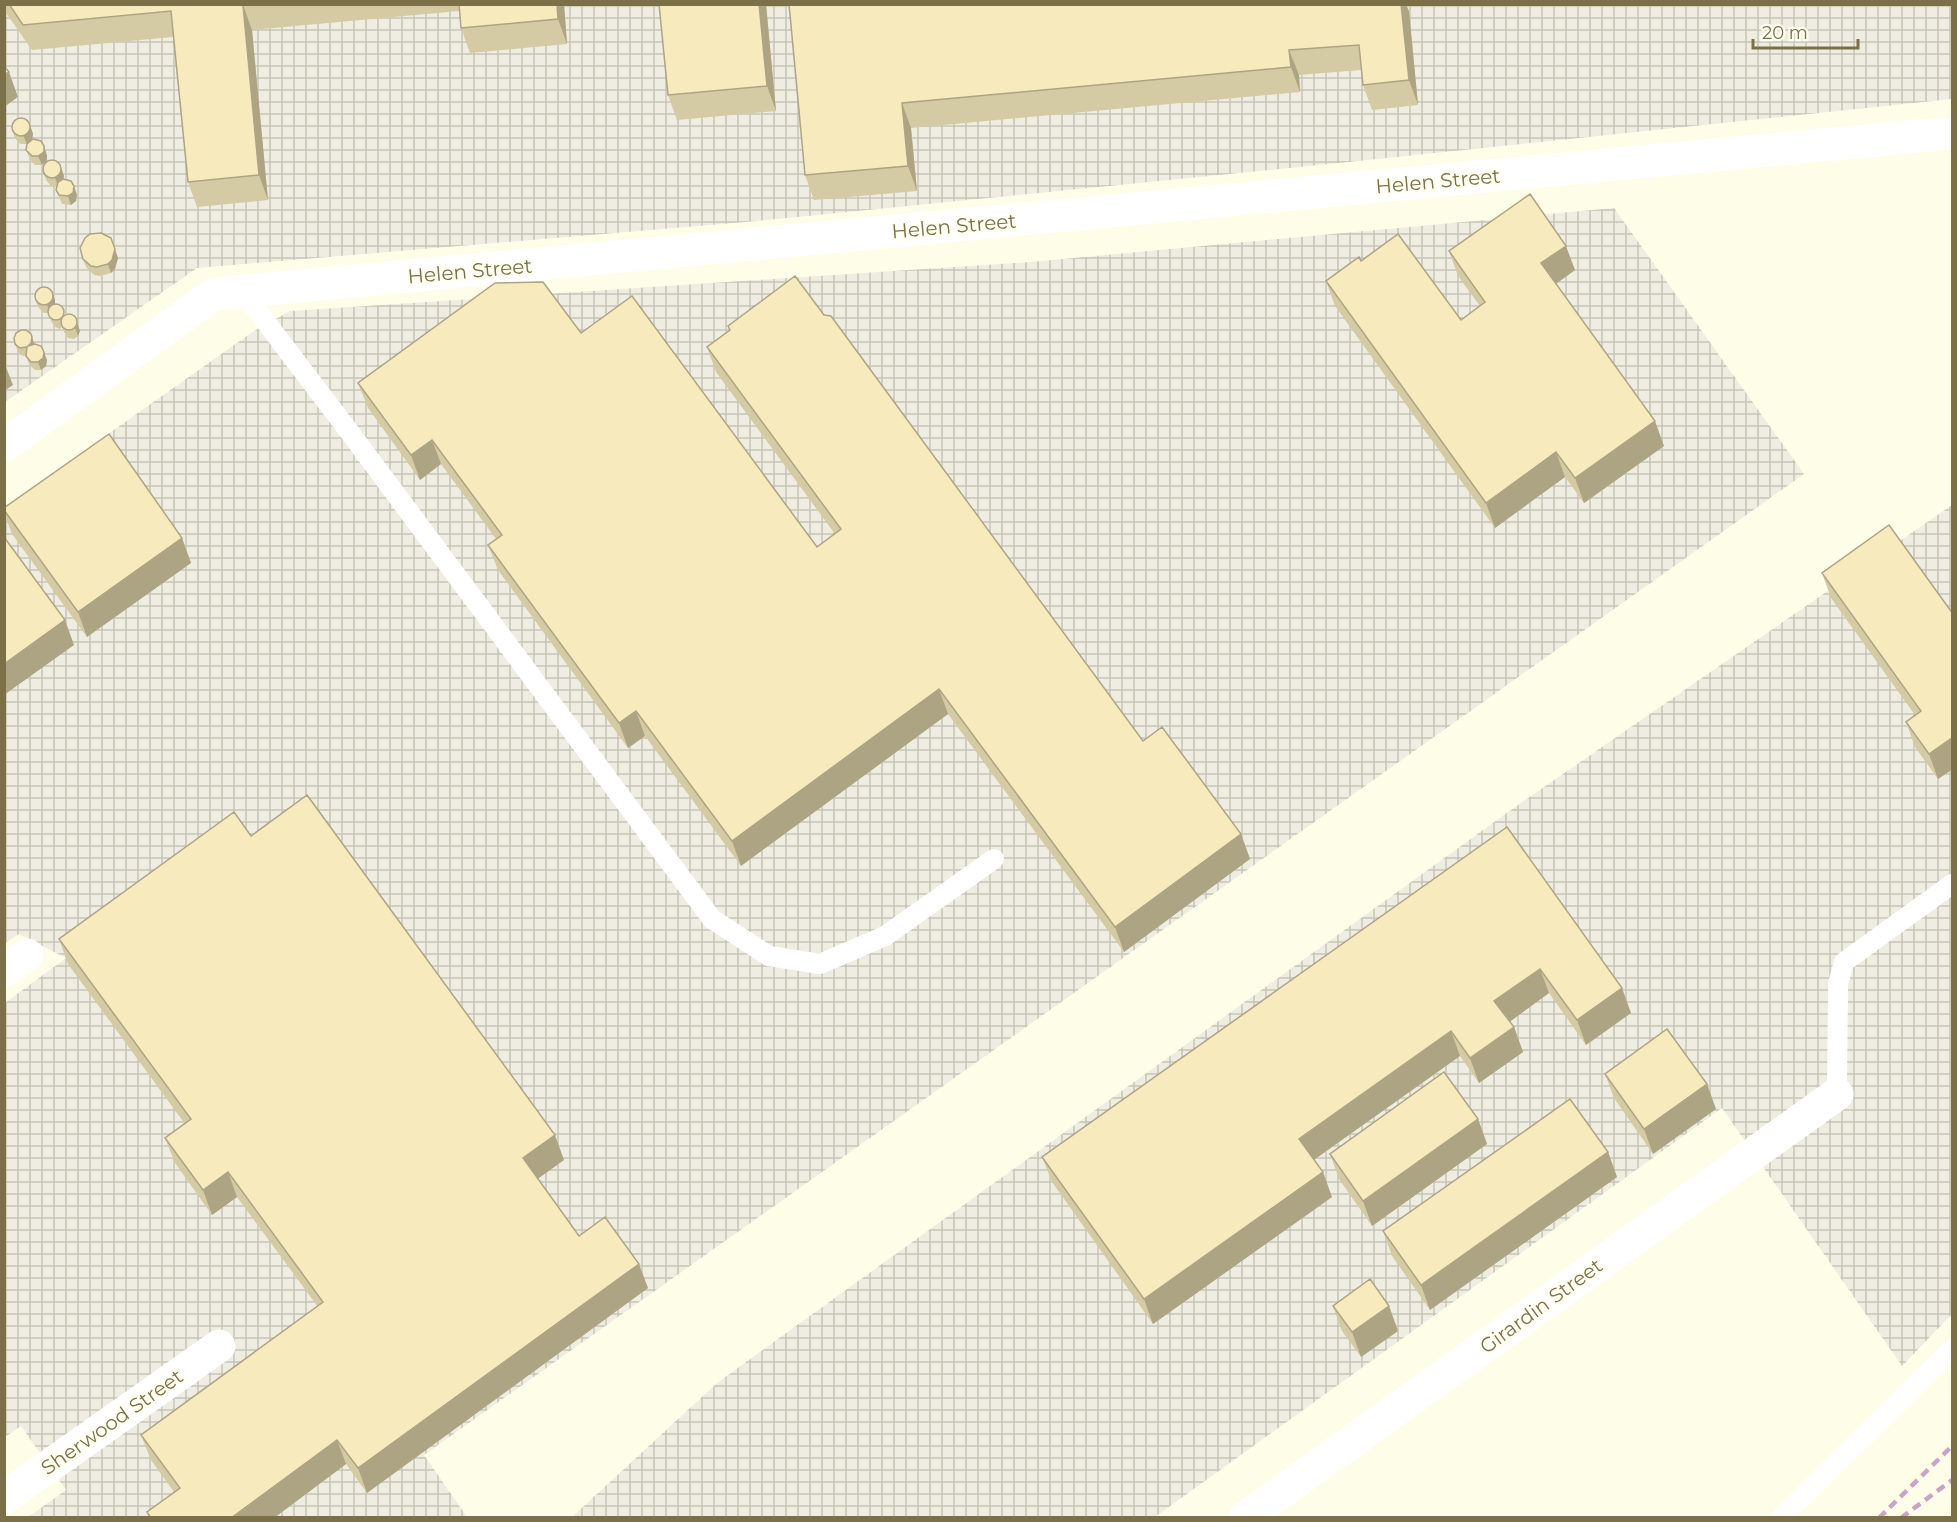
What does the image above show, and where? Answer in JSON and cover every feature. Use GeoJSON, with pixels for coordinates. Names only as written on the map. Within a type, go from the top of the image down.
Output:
{"type":"FeatureCollection","features":[{"type":"Feature","properties":{"kind":"street","name":"Helen Street"},"geometry":{"type":"LineString","coordinates":[[4,446],[214,294],[1953,133]]}},
{"type":"Feature","properties":{"kind":"street","name":"Girardin Street"},"geometry":{"type":"LineString","coordinates":[[1245,1518],[1837,1094]]}},
{"type":"Feature","properties":{"kind":"street","name":"Sherwood Street"},"geometry":{"type":"LineString","coordinates":[[4,1498],[219,1346]]}},
{"type":"Feature","properties":{"kind":"lane"},"geometry":{"type":"LineString","coordinates":[[243,292],[712,919],[769,956],[820,964],[885,936],[994,859]]}},
{"type":"Feature","properties":{"kind":"lane"},"geometry":{"type":"LineString","coordinates":[[1837,1094],[1838,984],[1844,962],[1953,884]]}},
{"type":"Feature","properties":{"kind":"lane"},"geometry":{"type":"LineString","coordinates":[[1781,1518],[1953,1348]]}},
{"type":"Feature","properties":{"kind":"shaded area"},"geometry":{"type":"Polygon","coordinates":[[[5,5],[1952,5],[1952,99],[746,222],[197,268],[5,402],[5,5]]]}},
{"type":"Feature","properties":{"kind":"shaded area"},"geometry":{"type":"Polygon","coordinates":[[[1614,208],[1804,474],[424,1455],[467,1517],[28,1517],[66,1490],[21,1426],[5,1437],[5,1003],[66,958],[19,934],[5,943],[5,507],[251,333],[290,311],[1030,262],[1614,208]]]}},
{"type":"Feature","properties":{"kind":"shaded area"},"geometry":{"type":"Polygon","coordinates":[[[1952,505],[1952,1314],[1902,1366],[1722,1108],[1155,1517],[571,1518],[717,1383],[1508,812],[1952,505]]]}},
{"type":"Feature","properties":{"kind":"building"},"geometry":{"type":"Polygon","coordinates":[[[9,4],[249,4],[243,5],[259,175],[188,182],[171,11],[23,25],[9,4]]]}},
{"type":"Feature","properties":{"kind":"building"},"geometry":{"type":"Polygon","coordinates":[[[459,4],[557,4],[558,19],[461,28],[459,4]]]}},
{"type":"Feature","properties":{"kind":"building"},"geometry":{"type":"Polygon","coordinates":[[[659,4],[759,4],[767,86],[668,95],[659,4]]]}},
{"type":"Feature","properties":{"kind":"building"},"geometry":{"type":"Polygon","coordinates":[[[789,4],[1401,4],[1409,80],[1363,85],[1359,45],[1289,50],[1291,67],[902,103],[908,166],[805,175],[789,4]]]}},
{"type":"Feature","properties":{"kind":"building"},"geometry":{"type":"Polygon","coordinates":[[[21,118],[27,121],[30,127],[27,133],[21,136],[15,133],[12,127],[15,121],[21,118]]]}},
{"type":"Feature","properties":{"kind":"building"},"geometry":{"type":"Polygon","coordinates":[[[33,139],[41,141],[44,146],[44,152],[38,156],[32,156],[26,150],[27,144],[33,139]]]}},
{"type":"Feature","properties":{"kind":"building"},"geometry":{"type":"Polygon","coordinates":[[[52,160],[58,163],[61,169],[58,175],[52,178],[46,175],[43,169],[46,163],[52,160]]]}},
{"type":"Feature","properties":{"kind":"building"},"geometry":{"type":"Polygon","coordinates":[[[63,179],[71,181],[74,186],[73,193],[68,196],[59,195],[56,190],[58,182],[63,179]]]}},
{"type":"Feature","properties":{"kind":"building"},"geometry":{"type":"Polygon","coordinates":[[[1530,194],[1566,246],[1541,263],[1655,421],[1575,478],[1556,452],[1486,503],[1326,281],[1359,257],[1361,261],[1398,234],[1461,320],[1485,302],[1449,251],[1530,194]]]}},
{"type":"Feature","properties":{"kind":"building"},"geometry":{"type":"Polygon","coordinates":[[[101,233],[111,238],[115,249],[112,260],[108,264],[91,266],[83,259],[80,248],[90,234],[101,233]]]}},
{"type":"Feature","properties":{"kind":"building"},"geometry":{"type":"Polygon","coordinates":[[[795,276],[824,315],[831,316],[1143,741],[1162,727],[1241,834],[1115,927],[939,689],[732,841],[636,711],[619,723],[488,545],[502,535],[432,440],[411,455],[358,383],[495,283],[543,282],[581,333],[632,296],[817,547],[841,529],[707,347],[730,330],[728,326],[795,276]]]}},
{"type":"Feature","properties":{"kind":"building"},"geometry":{"type":"Polygon","coordinates":[[[44,287],[50,290],[53,296],[50,302],[44,305],[38,302],[35,296],[38,290],[44,287]]]}},
{"type":"Feature","properties":{"kind":"building"},"geometry":{"type":"Polygon","coordinates":[[[56,304],[64,312],[56,320],[48,312],[56,304]]]}},
{"type":"Feature","properties":{"kind":"building"},"geometry":{"type":"Polygon","coordinates":[[[69,314],[77,322],[69,330],[61,322],[69,314]]]}},
{"type":"Feature","properties":{"kind":"building"},"geometry":{"type":"Polygon","coordinates":[[[26,330],[31,334],[31,343],[28,346],[35,344],[41,346],[44,352],[43,358],[38,362],[31,362],[26,356],[27,347],[20,348],[15,344],[16,333],[26,330]]]}},
{"type":"Feature","properties":{"kind":"building"},"geometry":{"type":"Polygon","coordinates":[[[109,434],[182,538],[78,612],[4,508],[109,434]]]}},
{"type":"Feature","properties":{"kind":"building"},"geometry":{"type":"Polygon","coordinates":[[[1889,525],[1953,614],[1953,737],[1929,754],[1906,722],[1921,711],[1822,573],[1889,525]]]}},
{"type":"Feature","properties":{"kind":"building"},"geometry":{"type":"Polygon","coordinates":[[[4,537],[65,620],[4,664],[4,537]]]}},
{"type":"Feature","properties":{"kind":"building"},"geometry":{"type":"Polygon","coordinates":[[[307,795],[555,1135],[523,1158],[579,1236],[605,1217],[639,1264],[358,1468],[337,1440],[231,1518],[151,1518],[147,1512],[180,1488],[141,1435],[323,1302],[228,1172],[203,1190],[165,1138],[191,1119],[59,939],[234,812],[251,836],[307,795]]]}},
{"type":"Feature","properties":{"kind":"building"},"geometry":{"type":"Polygon","coordinates":[[[1507,827],[1622,988],[1577,1020],[1540,969],[1494,1001],[1514,1027],[1470,1058],[1451,1031],[1299,1139],[1323,1172],[1144,1299],[1042,1157],[1507,827]]]}},
{"type":"Feature","properties":{"kind":"building"},"geometry":{"type":"Polygon","coordinates":[[[1667,1029],[1707,1084],[1644,1129],[1605,1074],[1667,1029]]]}},
{"type":"Feature","properties":{"kind":"building"},"geometry":{"type":"Polygon","coordinates":[[[1444,1072],[1478,1119],[1363,1201],[1330,1154],[1444,1072]]]}},
{"type":"Feature","properties":{"kind":"building"},"geometry":{"type":"Polygon","coordinates":[[[1570,1099],[1608,1152],[1421,1285],[1383,1231],[1570,1099]]]}},
{"type":"Feature","properties":{"kind":"building"},"geometry":{"type":"Polygon","coordinates":[[[1370,1279],[1389,1306],[1352,1332],[1333,1306],[1370,1279]]]}},
{"type":"Feature","properties":{"kind":"railway"},"geometry":{"type":"LineString","coordinates":[[1879,1518],[1952,1446]]}},
{"type":"Feature","properties":{"kind":"railway"},"geometry":{"type":"LineString","coordinates":[[1901,1518],[1952,1480]]}}]}
